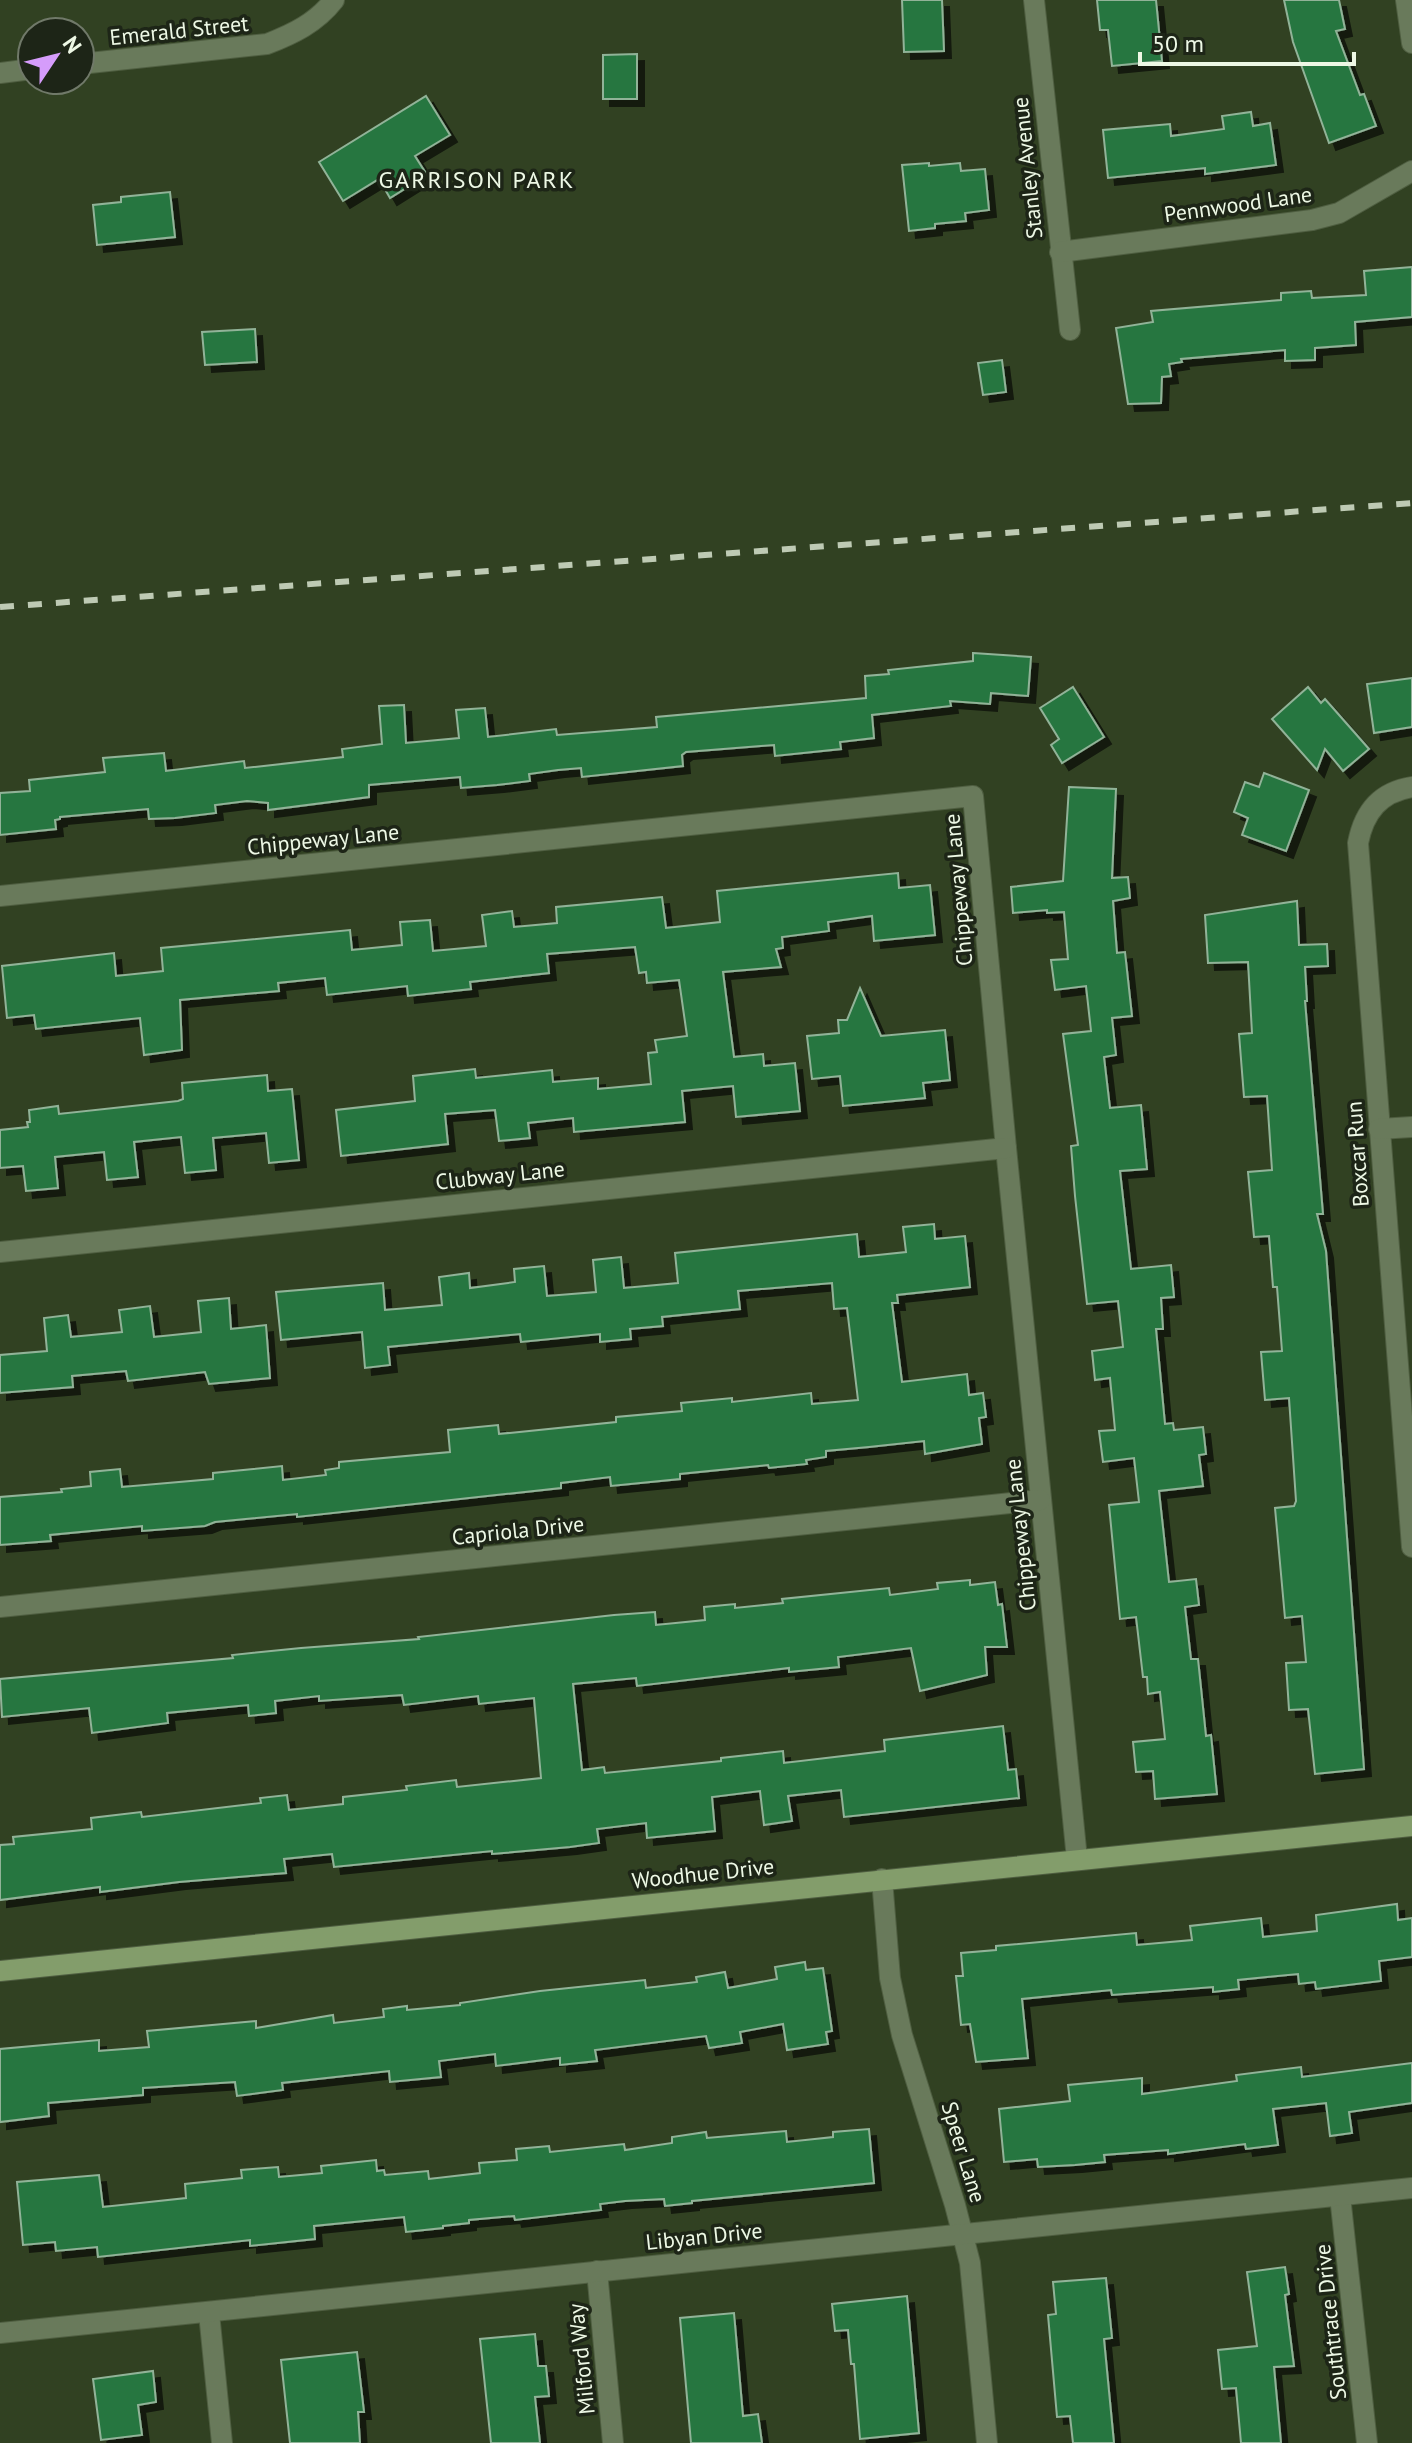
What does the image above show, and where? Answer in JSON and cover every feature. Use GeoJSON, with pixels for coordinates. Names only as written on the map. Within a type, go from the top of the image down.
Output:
{"type":"FeatureCollection","features":[{"type":"Feature","properties":{"kind":"street","name":"Stanley Avenue"},"geometry":{"type":"LineString","coordinates":[[1034,0],[1070,330]]}},
{"type":"Feature","properties":{"kind":"street"},"geometry":{"type":"LineString","coordinates":[[1406,0],[1412,43]]}},
{"type":"Feature","properties":{"kind":"street","name":"Emerald Street"},"geometry":{"type":"LineString","coordinates":[[96,62],[267,44],[294,34],[328,7]]}},
{"type":"Feature","properties":{"kind":"street","name":"Pennwood Lane"},"geometry":{"type":"LineString","coordinates":[[1060,252],[1312,220],[1339,213],[1412,171]]}},
{"type":"Feature","properties":{"kind":"street","name":"Boxcar Run"},"geometry":{"type":"LineString","coordinates":[[1412,787],[1381,799],[1369,809],[1361,825],[1358,843],[1409,1470],[1412,1547]]}},
{"type":"Feature","properties":{"kind":"street","name":"Chippeway Lane"},"geometry":{"type":"LineString","coordinates":[[0,896],[973,796],[1077,1859]]}},
{"type":"Feature","properties":{"kind":"street"},"geometry":{"type":"LineString","coordinates":[[1379,1129],[1412,1127]]}},
{"type":"Feature","properties":{"kind":"street","name":"Clubway Lane"},"geometry":{"type":"LineString","coordinates":[[0,1252],[1006,1148]]}},
{"type":"Feature","properties":{"kind":"street","name":"Capriola Drive"},"geometry":{"type":"LineString","coordinates":[[0,1607],[1040,1500]]}},
{"type":"Feature","properties":{"kind":"street","name":"Woodhue Drive"},"geometry":{"type":"LineString","coordinates":[[0,1971],[1412,1826]]}},
{"type":"Feature","properties":{"kind":"street","name":"Speer Lane"},"geometry":{"type":"LineString","coordinates":[[882,1879],[890,1978],[902,2035],[964,2234],[970,2263],[987,2443]]}},
{"type":"Feature","properties":{"kind":"street","name":"Libyan Drive"},"geometry":{"type":"LineString","coordinates":[[0,2333],[1412,2188]]}},
{"type":"Feature","properties":{"kind":"street","name":"Southtrace Drive"},"geometry":{"type":"LineString","coordinates":[[1340,2196],[1367,2443]]}},
{"type":"Feature","properties":{"kind":"street","name":"Milford Way"},"geometry":{"type":"LineString","coordinates":[[597,2271],[613,2443]]}},
{"type":"Feature","properties":{"kind":"street"},"geometry":{"type":"LineString","coordinates":[[209,2313],[222,2443]]}},
{"type":"Feature","properties":{"kind":"building"},"geometry":{"type":"Polygon","coordinates":[[[902,0],[942,0],[944,51],[904,52],[902,0]]]}},
{"type":"Feature","properties":{"kind":"building"},"geometry":{"type":"Polygon","coordinates":[[[1097,0],[1156,0],[1162,61],[1112,66],[1108,30],[1100,30],[1097,0]]]}},
{"type":"Feature","properties":{"kind":"building"},"geometry":{"type":"Polygon","coordinates":[[[1284,0],[1339,0],[1345,29],[1336,31],[1360,95],[1364,94],[1376,126],[1329,143],[1293,42],[1284,0]]]}},
{"type":"Feature","properties":{"kind":"building"},"geometry":{"type":"Polygon","coordinates":[[[637,54],[637,99],[603,99],[603,55],[637,54]]]}},
{"type":"Feature","properties":{"kind":"building"},"geometry":{"type":"Polygon","coordinates":[[[426,96],[450,135],[415,156],[427,175],[390,198],[379,179],[343,201],[319,162],[426,96]]]}},
{"type":"Feature","properties":{"kind":"building"},"geometry":{"type":"Polygon","coordinates":[[[1251,112],[1253,126],[1270,123],[1276,165],[1205,174],[1205,168],[1108,178],[1103,130],[1170,124],[1171,136],[1224,129],[1222,116],[1251,112]]]}},
{"type":"Feature","properties":{"kind":"building"},"geometry":{"type":"Polygon","coordinates":[[[929,163],[929,166],[960,163],[961,171],[985,169],[989,210],[965,213],[966,221],[935,224],[935,228],[909,231],[902,165],[929,163]]]}},
{"type":"Feature","properties":{"kind":"building"},"geometry":{"type":"Polygon","coordinates":[[[170,192],[175,237],[97,245],[93,205],[121,202],[121,197],[170,192]]]}},
{"type":"Feature","properties":{"kind":"building"},"geometry":{"type":"Polygon","coordinates":[[[1412,267],[1412,317],[1355,322],[1356,345],[1315,348],[1315,360],[1285,361],[1285,350],[1181,359],[1182,362],[1169,364],[1171,376],[1162,377],[1161,403],[1128,404],[1116,328],[1153,322],[1151,311],[1281,300],[1281,293],[1311,291],[1312,298],[1366,295],[1364,271],[1412,267]]]}},
{"type":"Feature","properties":{"kind":"building"},"geometry":{"type":"Polygon","coordinates":[[[255,329],[257,362],[205,365],[202,332],[255,329]]]}},
{"type":"Feature","properties":{"kind":"building"},"geometry":{"type":"Polygon","coordinates":[[[1002,360],[1006,392],[983,395],[978,363],[1002,360]]]}},
{"type":"Feature","properties":{"kind":"building"},"geometry":{"type":"Polygon","coordinates":[[[973,653],[1031,657],[1028,696],[991,693],[990,704],[950,701],[951,706],[872,715],[874,738],[840,742],[841,749],[775,756],[774,745],[686,752],[682,755],[683,766],[582,777],[581,768],[558,770],[529,774],[530,781],[461,788],[460,777],[369,785],[369,797],[268,810],[268,803],[247,801],[215,805],[216,813],[175,818],[149,819],[148,809],[60,817],[55,820],[56,829],[0,835],[0,793],[30,791],[29,780],[105,772],[103,758],[164,753],[166,771],[244,761],[245,768],[343,757],[342,749],[382,744],[379,706],[404,705],[406,743],[459,738],[456,710],[485,708],[488,737],[556,729],[557,735],[657,727],[656,717],[866,698],[865,676],[889,674],[888,670],[973,661],[973,653]]]}},
{"type":"Feature","properties":{"kind":"building"},"geometry":{"type":"Polygon","coordinates":[[[1412,678],[1412,727],[1374,733],[1367,684],[1412,678]]]}},
{"type":"Feature","properties":{"kind":"building"},"geometry":{"type":"Polygon","coordinates":[[[1073,687],[1104,737],[1062,763],[1051,745],[1059,739],[1040,708],[1073,687]]]}},
{"type":"Feature","properties":{"kind":"building"},"geometry":{"type":"Polygon","coordinates":[[[1308,687],[1321,703],[1325,699],[1369,749],[1343,771],[1325,749],[1317,770],[1272,719],[1308,687]]]}},
{"type":"Feature","properties":{"kind":"building"},"geometry":{"type":"Polygon","coordinates":[[[1264,773],[1309,790],[1286,851],[1242,835],[1248,818],[1234,812],[1245,782],[1259,787],[1264,773]]]}},
{"type":"Feature","properties":{"kind":"building"},"geometry":{"type":"Polygon","coordinates":[[[1069,787],[1116,789],[1112,878],[1128,877],[1130,898],[1113,901],[1117,953],[1125,952],[1132,1016],[1112,1018],[1116,1055],[1104,1057],[1110,1108],[1141,1105],[1147,1169],[1120,1171],[1131,1269],[1171,1265],[1174,1297],[1161,1298],[1163,1329],[1156,1329],[1165,1424],[1173,1423],[1174,1430],[1203,1427],[1206,1454],[1199,1455],[1203,1486],[1159,1491],[1169,1582],[1196,1579],[1199,1605],[1185,1607],[1191,1659],[1198,1659],[1206,1736],[1211,1735],[1217,1794],[1155,1799],[1153,1771],[1136,1772],[1133,1742],[1165,1739],[1160,1692],[1148,1694],[1147,1677],[1143,1677],[1136,1617],[1120,1619],[1109,1505],[1139,1502],[1134,1458],[1103,1462],[1099,1431],[1115,1430],[1110,1378],[1095,1380],[1092,1351],[1123,1347],[1118,1301],[1087,1304],[1075,1196],[1071,1146],[1078,1145],[1063,1034],[1091,1031],[1086,986],[1055,990],[1051,960],[1068,959],[1064,912],[1013,913],[1011,887],[1063,881],[1069,787]]]}},
{"type":"Feature","properties":{"kind":"building"},"geometry":{"type":"Polygon","coordinates":[[[898,873],[899,888],[930,885],[935,935],[874,941],[872,916],[828,922],[829,931],[782,937],[783,948],[776,949],[781,967],[723,972],[734,1057],[763,1054],[764,1066],[795,1063],[800,1111],[736,1117],[733,1086],[682,1091],[685,1122],[574,1132],[573,1118],[528,1123],[530,1138],[499,1141],[495,1110],[445,1114],[448,1144],[341,1156],[336,1110],[415,1101],[413,1076],[475,1069],[476,1078],[552,1070],[553,1082],[598,1078],[598,1089],[651,1084],[648,1053],[657,1052],[655,1040],[687,1036],[679,980],[647,983],[646,972],[639,973],[635,947],[547,954],[549,973],[470,982],[471,989],[408,996],[407,986],[327,995],[325,978],[278,983],[279,991],[180,1000],[182,1050],[144,1055],[140,1018],[36,1029],[34,1015],[7,1018],[2,966],[114,953],[116,976],[163,971],[161,948],[350,930],[352,950],[402,945],[400,922],[430,920],[433,951],[486,946],[482,915],[512,911],[514,927],[557,923],[556,907],[662,897],[666,928],[720,922],[717,891],[898,873]]]}},
{"type":"Feature","properties":{"kind":"building"},"geometry":{"type":"Polygon","coordinates":[[[1297,901],[1299,945],[1327,944],[1328,966],[1305,967],[1305,1001],[1323,1214],[1317,1214],[1326,1251],[1364,1769],[1315,1774],[1308,1709],[1289,1710],[1286,1663],[1306,1662],[1302,1616],[1285,1618],[1275,1508],[1294,1506],[1296,1501],[1289,1398],[1265,1400],[1261,1352],[1282,1351],[1269,1236],[1254,1237],[1248,1172],[1272,1170],[1267,1096],[1244,1097],[1239,1034],[1252,1033],[1248,962],[1208,963],[1205,915],[1297,901]]]}},
{"type":"Feature","properties":{"kind":"building"},"geometry":{"type":"Polygon","coordinates":[[[860,988],[881,1036],[945,1030],[950,1080],[923,1083],[925,1098],[843,1106],[840,1076],[812,1079],[807,1036],[839,1033],[838,1020],[847,1020],[860,988]]]}},
{"type":"Feature","properties":{"kind":"building"},"geometry":{"type":"Polygon","coordinates":[[[267,1075],[268,1091],[292,1089],[299,1160],[269,1163],[266,1133],[213,1138],[216,1170],[185,1173],[181,1137],[134,1142],[138,1177],[107,1180],[104,1152],[55,1157],[58,1188],[26,1191],[23,1166],[0,1168],[0,1130],[28,1127],[29,1110],[58,1106],[59,1114],[178,1101],[183,1099],[182,1083],[267,1075]]]}},
{"type":"Feature","properties":{"kind":"building"},"geometry":{"type":"Polygon","coordinates":[[[934,1224],[935,1239],[965,1236],[970,1287],[897,1295],[898,1303],[892,1303],[902,1382],[967,1374],[969,1395],[983,1393],[986,1417],[979,1418],[982,1444],[925,1454],[924,1441],[826,1451],[826,1457],[806,1460],[807,1464],[680,1474],[680,1479],[611,1486],[610,1477],[561,1483],[561,1488],[297,1517],[297,1514],[215,1522],[205,1526],[142,1531],[142,1526],[50,1535],[51,1541],[0,1545],[0,1497],[62,1492],[61,1489],[91,1486],[90,1472],[120,1469],[122,1487],[213,1479],[213,1473],[282,1466],[283,1480],[326,1475],[325,1470],[339,1468],[339,1462],[450,1452],[448,1430],[498,1425],[499,1434],[616,1422],[616,1417],[682,1411],[681,1403],[732,1398],[732,1402],[811,1393],[812,1404],[858,1400],[847,1308],[834,1309],[832,1283],[738,1291],[740,1309],[662,1317],[663,1326],[630,1329],[631,1339],[600,1342],[600,1334],[521,1342],[520,1334],[388,1347],[390,1365],[365,1368],[362,1332],[281,1340],[276,1292],[383,1283],[385,1310],[442,1305],[439,1277],[469,1273],[470,1288],[515,1282],[514,1269],[544,1266],[547,1296],[596,1292],[593,1260],[621,1257],[624,1288],[678,1283],[675,1253],[857,1234],[859,1257],[906,1252],[903,1227],[934,1224]]]}},
{"type":"Feature","properties":{"kind":"building"},"geometry":{"type":"Polygon","coordinates":[[[229,1298],[231,1329],[266,1325],[270,1378],[209,1384],[205,1372],[128,1381],[126,1371],[72,1376],[73,1387],[0,1393],[0,1355],[47,1351],[44,1318],[68,1315],[71,1337],[122,1332],[119,1310],[150,1306],[154,1337],[201,1332],[198,1301],[229,1298]]]}},
{"type":"Feature","properties":{"kind":"building"},"geometry":{"type":"Polygon","coordinates":[[[970,1580],[970,1585],[995,1582],[998,1605],[1002,1604],[1007,1647],[985,1647],[987,1675],[920,1691],[911,1648],[838,1657],[839,1667],[789,1672],[789,1668],[637,1686],[636,1678],[573,1684],[582,1770],[604,1767],[605,1773],[783,1751],[784,1763],[885,1751],[884,1740],[1003,1726],[1008,1770],[1016,1769],[1019,1798],[844,1817],[841,1790],[788,1796],[792,1821],[764,1825],[760,1791],[712,1797],[715,1831],[647,1838],[646,1823],[597,1829],[599,1843],[570,1847],[492,1854],[492,1851],[334,1867],[332,1854],[284,1859],[286,1873],[100,1892],[100,1887],[0,1900],[0,1845],[14,1844],[13,1837],[92,1829],[91,1818],[141,1812],[142,1817],[261,1803],[260,1798],[287,1795],[289,1810],[343,1804],[343,1797],[407,1790],[406,1786],[456,1780],[457,1787],[541,1778],[534,1698],[479,1704],[478,1696],[404,1705],[402,1695],[319,1701],[319,1696],[275,1701],[276,1713],[249,1716],[248,1705],[167,1713],[168,1723],[92,1733],[89,1708],[2,1717],[0,1679],[419,1639],[614,1615],[655,1612],[656,1625],[705,1620],[704,1607],[735,1604],[735,1608],[783,1603],[782,1599],[889,1588],[890,1595],[938,1589],[937,1583],[970,1580]]]}},
{"type":"Feature","properties":{"kind":"building"},"geometry":{"type":"Polygon","coordinates":[[[1397,1904],[1398,1920],[1412,1918],[1412,1957],[1379,1961],[1381,1981],[1316,1989],[1315,1982],[1299,1984],[1298,1974],[1238,1980],[1239,1989],[1213,1992],[1213,1987],[1112,1995],[1111,1990],[1022,1999],[1028,2058],[976,2062],[970,2024],[961,2025],[956,1976],[963,1976],[961,1953],[996,1950],[996,1946],[1136,1933],[1137,1945],[1192,1940],[1190,1926],[1261,1918],[1263,1937],[1317,1931],[1316,1915],[1397,1904]]]}},
{"type":"Feature","properties":{"kind":"building"},"geometry":{"type":"Polygon","coordinates":[[[805,1962],[806,1970],[823,1968],[832,2031],[826,2032],[828,2044],[787,2050],[783,2024],[740,2032],[742,2043],[709,2048],[706,2036],[595,2050],[597,2061],[560,2065],[560,2058],[496,2066],[495,2054],[439,2061],[441,2077],[390,2082],[389,2071],[282,2083],[283,2090],[237,2096],[235,2082],[143,2088],[143,2095],[48,2103],[49,2116],[0,2122],[0,2049],[99,2040],[99,2051],[149,2047],[147,2031],[256,2021],[256,2028],[333,2015],[334,2023],[384,2017],[383,2009],[460,2005],[540,1991],[645,1980],[646,1988],[697,1982],[696,1977],[725,1972],[728,1988],[777,1979],[775,1967],[805,1962]]]}},
{"type":"Feature","properties":{"kind":"building"},"geometry":{"type":"Polygon","coordinates":[[[1412,2063],[1412,2103],[1349,2112],[1352,2133],[1330,2136],[1326,2103],[1273,2109],[1278,2145],[1246,2149],[1245,2144],[1168,2154],[1168,2150],[1104,2155],[1105,2162],[1075,2165],[1038,2167],[1037,2159],[1004,2162],[999,2109],[1070,2101],[1068,2085],[1142,2078],[1142,2094],[1237,2081],[1236,2075],[1301,2067],[1302,2077],[1412,2063]]]}},
{"type":"Feature","properties":{"kind":"building"},"geometry":{"type":"Polygon","coordinates":[[[869,2129],[874,2183],[665,2206],[664,2199],[625,2201],[600,2204],[601,2210],[515,2220],[514,2216],[469,2220],[469,2223],[443,2228],[406,2232],[404,2217],[314,2226],[315,2239],[250,2246],[250,2240],[98,2257],[97,2247],[56,2251],[55,2242],[23,2245],[17,2182],[99,2175],[103,2207],[186,2198],[185,2184],[242,2178],[241,2170],[278,2167],[279,2177],[322,2173],[321,2166],[376,2160],[377,2171],[384,2170],[385,2175],[428,2171],[429,2179],[480,2173],[479,2163],[517,2160],[516,2149],[549,2146],[550,2152],[624,2144],[625,2150],[672,2143],[672,2137],[706,2132],[707,2138],[786,2131],[787,2142],[833,2137],[833,2132],[869,2129]]]}},
{"type":"Feature","properties":{"kind":"building"},"geometry":{"type":"Polygon","coordinates":[[[1285,2267],[1289,2294],[1285,2295],[1294,2366],[1274,2367],[1281,2443],[1241,2443],[1236,2388],[1222,2389],[1218,2350],[1257,2346],[1247,2272],[1285,2267]]]}},
{"type":"Feature","properties":{"kind":"building"},"geometry":{"type":"Polygon","coordinates":[[[1106,2278],[1112,2338],[1104,2339],[1114,2443],[1073,2443],[1070,2416],[1057,2417],[1048,2315],[1056,2314],[1053,2282],[1106,2278]]]}},
{"type":"Feature","properties":{"kind":"building"},"geometry":{"type":"Polygon","coordinates":[[[907,2296],[919,2433],[860,2439],[848,2330],[835,2331],[832,2304],[907,2296]]]}},
{"type":"Feature","properties":{"kind":"building"},"geometry":{"type":"Polygon","coordinates":[[[734,2313],[743,2416],[758,2414],[762,2443],[691,2443],[680,2318],[734,2313]]]}},
{"type":"Feature","properties":{"kind":"building"},"geometry":{"type":"Polygon","coordinates":[[[535,2334],[538,2366],[546,2366],[549,2396],[535,2397],[540,2443],[491,2443],[480,2339],[535,2334]]]}},
{"type":"Feature","properties":{"kind":"building"},"geometry":{"type":"Polygon","coordinates":[[[357,2352],[364,2412],[358,2412],[360,2443],[290,2443],[281,2360],[357,2352]]]}},
{"type":"Feature","properties":{"kind":"building"},"geometry":{"type":"Polygon","coordinates":[[[153,2371],[156,2402],[138,2405],[142,2435],[101,2440],[93,2379],[153,2371]]]}},
{"type":"Feature","properties":{"kind":"railway"},"geometry":{"type":"LineString","coordinates":[[0,607],[1412,503]]}},
{"type":"Feature","properties":{"kind":"district","name":"GARRISON PARK"},"geometry":{"type":"Point","coordinates":[477,179]}}]}
